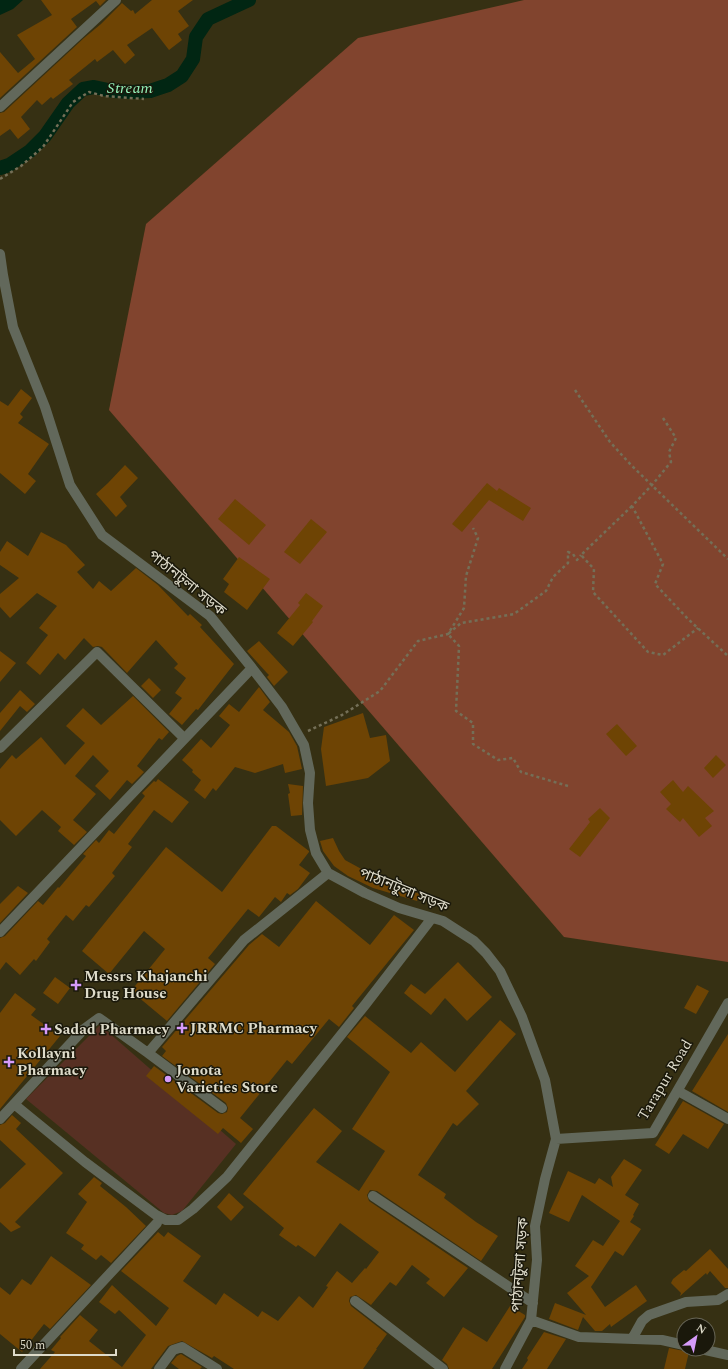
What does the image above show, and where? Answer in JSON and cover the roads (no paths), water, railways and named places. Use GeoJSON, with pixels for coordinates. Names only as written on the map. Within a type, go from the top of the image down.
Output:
{"type":"FeatureCollection","features":[{"type":"Feature","properties":{"kind":"street"},"geometry":{"type":"LineString","coordinates":[[0,107],[116,0]]}},
{"type":"Feature","properties":{"kind":"street","name":"পাঠানটুলা সড়ক"},"geometry":{"type":"LineString","coordinates":[[0,254],[13,327],[45,407],[70,485],[102,535],[210,616],[282,707],[304,745],[310,773],[308,803],[310,830],[316,853],[328,873],[365,893],[399,908],[444,921],[474,940],[500,971],[522,1017],[545,1080],[556,1139],[545,1179],[536,1226],[537,1260],[531,1320],[505,1369]]}},
{"type":"Feature","properties":{"kind":"street"},"geometry":{"type":"LineString","coordinates":[[0,748],[97,652],[184,738]]}},
{"type":"Feature","properties":{"kind":"street"},"geometry":{"type":"LineString","coordinates":[[0,932],[252,668]]}},
{"type":"Feature","properties":{"kind":"street"},"geometry":{"type":"LineString","coordinates":[[148,1053],[244,940],[328,873]]}},
{"type":"Feature","properties":{"kind":"street"},"geometry":{"type":"LineString","coordinates":[[14,1104],[85,1162],[156,1215],[166,1220],[178,1220],[193,1209],[227,1177],[365,1005],[432,918]]}},
{"type":"Feature","properties":{"kind":"street","name":"Tarapur Road"},"geometry":{"type":"LineString","coordinates":[[556,1139],[653,1133],[728,1003]]}},
{"type":"Feature","properties":{"kind":"street"},"geometry":{"type":"LineString","coordinates":[[0,1119],[84,1028],[99,1018],[222,1108]]}},
{"type":"Feature","properties":{"kind":"street"},"geometry":{"type":"LineString","coordinates":[[678,1091],[728,1119]]}},
{"type":"Feature","properties":{"kind":"street"},"geometry":{"type":"LineString","coordinates":[[373,1196],[533,1303]]}},
{"type":"Feature","properties":{"kind":"street"},"geometry":{"type":"LineString","coordinates":[[21,1369],[157,1223]]}},
{"type":"Feature","properties":{"kind":"street"},"geometry":{"type":"LineString","coordinates":[[632,1339],[642,1321],[649,1315],[686,1302],[718,1300],[728,1294]]}},
{"type":"Feature","properties":{"kind":"street"},"geometry":{"type":"LineString","coordinates":[[355,1300],[443,1369]]}},
{"type":"Feature","properties":{"kind":"street"},"geometry":{"type":"LineString","coordinates":[[531,1320],[579,1337],[662,1340],[676,1343]]}},
{"type":"Feature","properties":{"kind":"street"},"geometry":{"type":"LineString","coordinates":[[158,1369],[173,1350],[182,1347],[217,1369]]}},
{"type":"Feature","properties":{"kind":"street"},"geometry":{"type":"LineString","coordinates":[[716,1352],[728,1355]]}},
{"type":"Feature","properties":{"kind":"waterway","name":"Stream"},"geometry":{"type":"LineString","coordinates":[[0,168],[9,165],[30,151],[45,136],[68,103],[83,89],[94,87],[113,91],[150,91],[168,85],[182,76],[193,59],[196,37],[208,19],[249,0]]}},
{"type":"Feature","properties":{"kind":"place","name":"Messrs Khajanchi Drug House"},"geometry":{"type":"Point","coordinates":[76,985]}},
{"type":"Feature","properties":{"kind":"place","name":"JRRMC Pharmacy"},"geometry":{"type":"Point","coordinates":[182,1028]}},
{"type":"Feature","properties":{"kind":"place","name":"Sadad Pharmacy"},"geometry":{"type":"Point","coordinates":[46,1029]}},
{"type":"Feature","properties":{"kind":"place","name":"Kollayni Pharmacy"},"geometry":{"type":"Point","coordinates":[9,1062]}},
{"type":"Feature","properties":{"kind":"place","name":"Jonota Varieties Store"},"geometry":{"type":"Point","coordinates":[168,1079]}}]}
